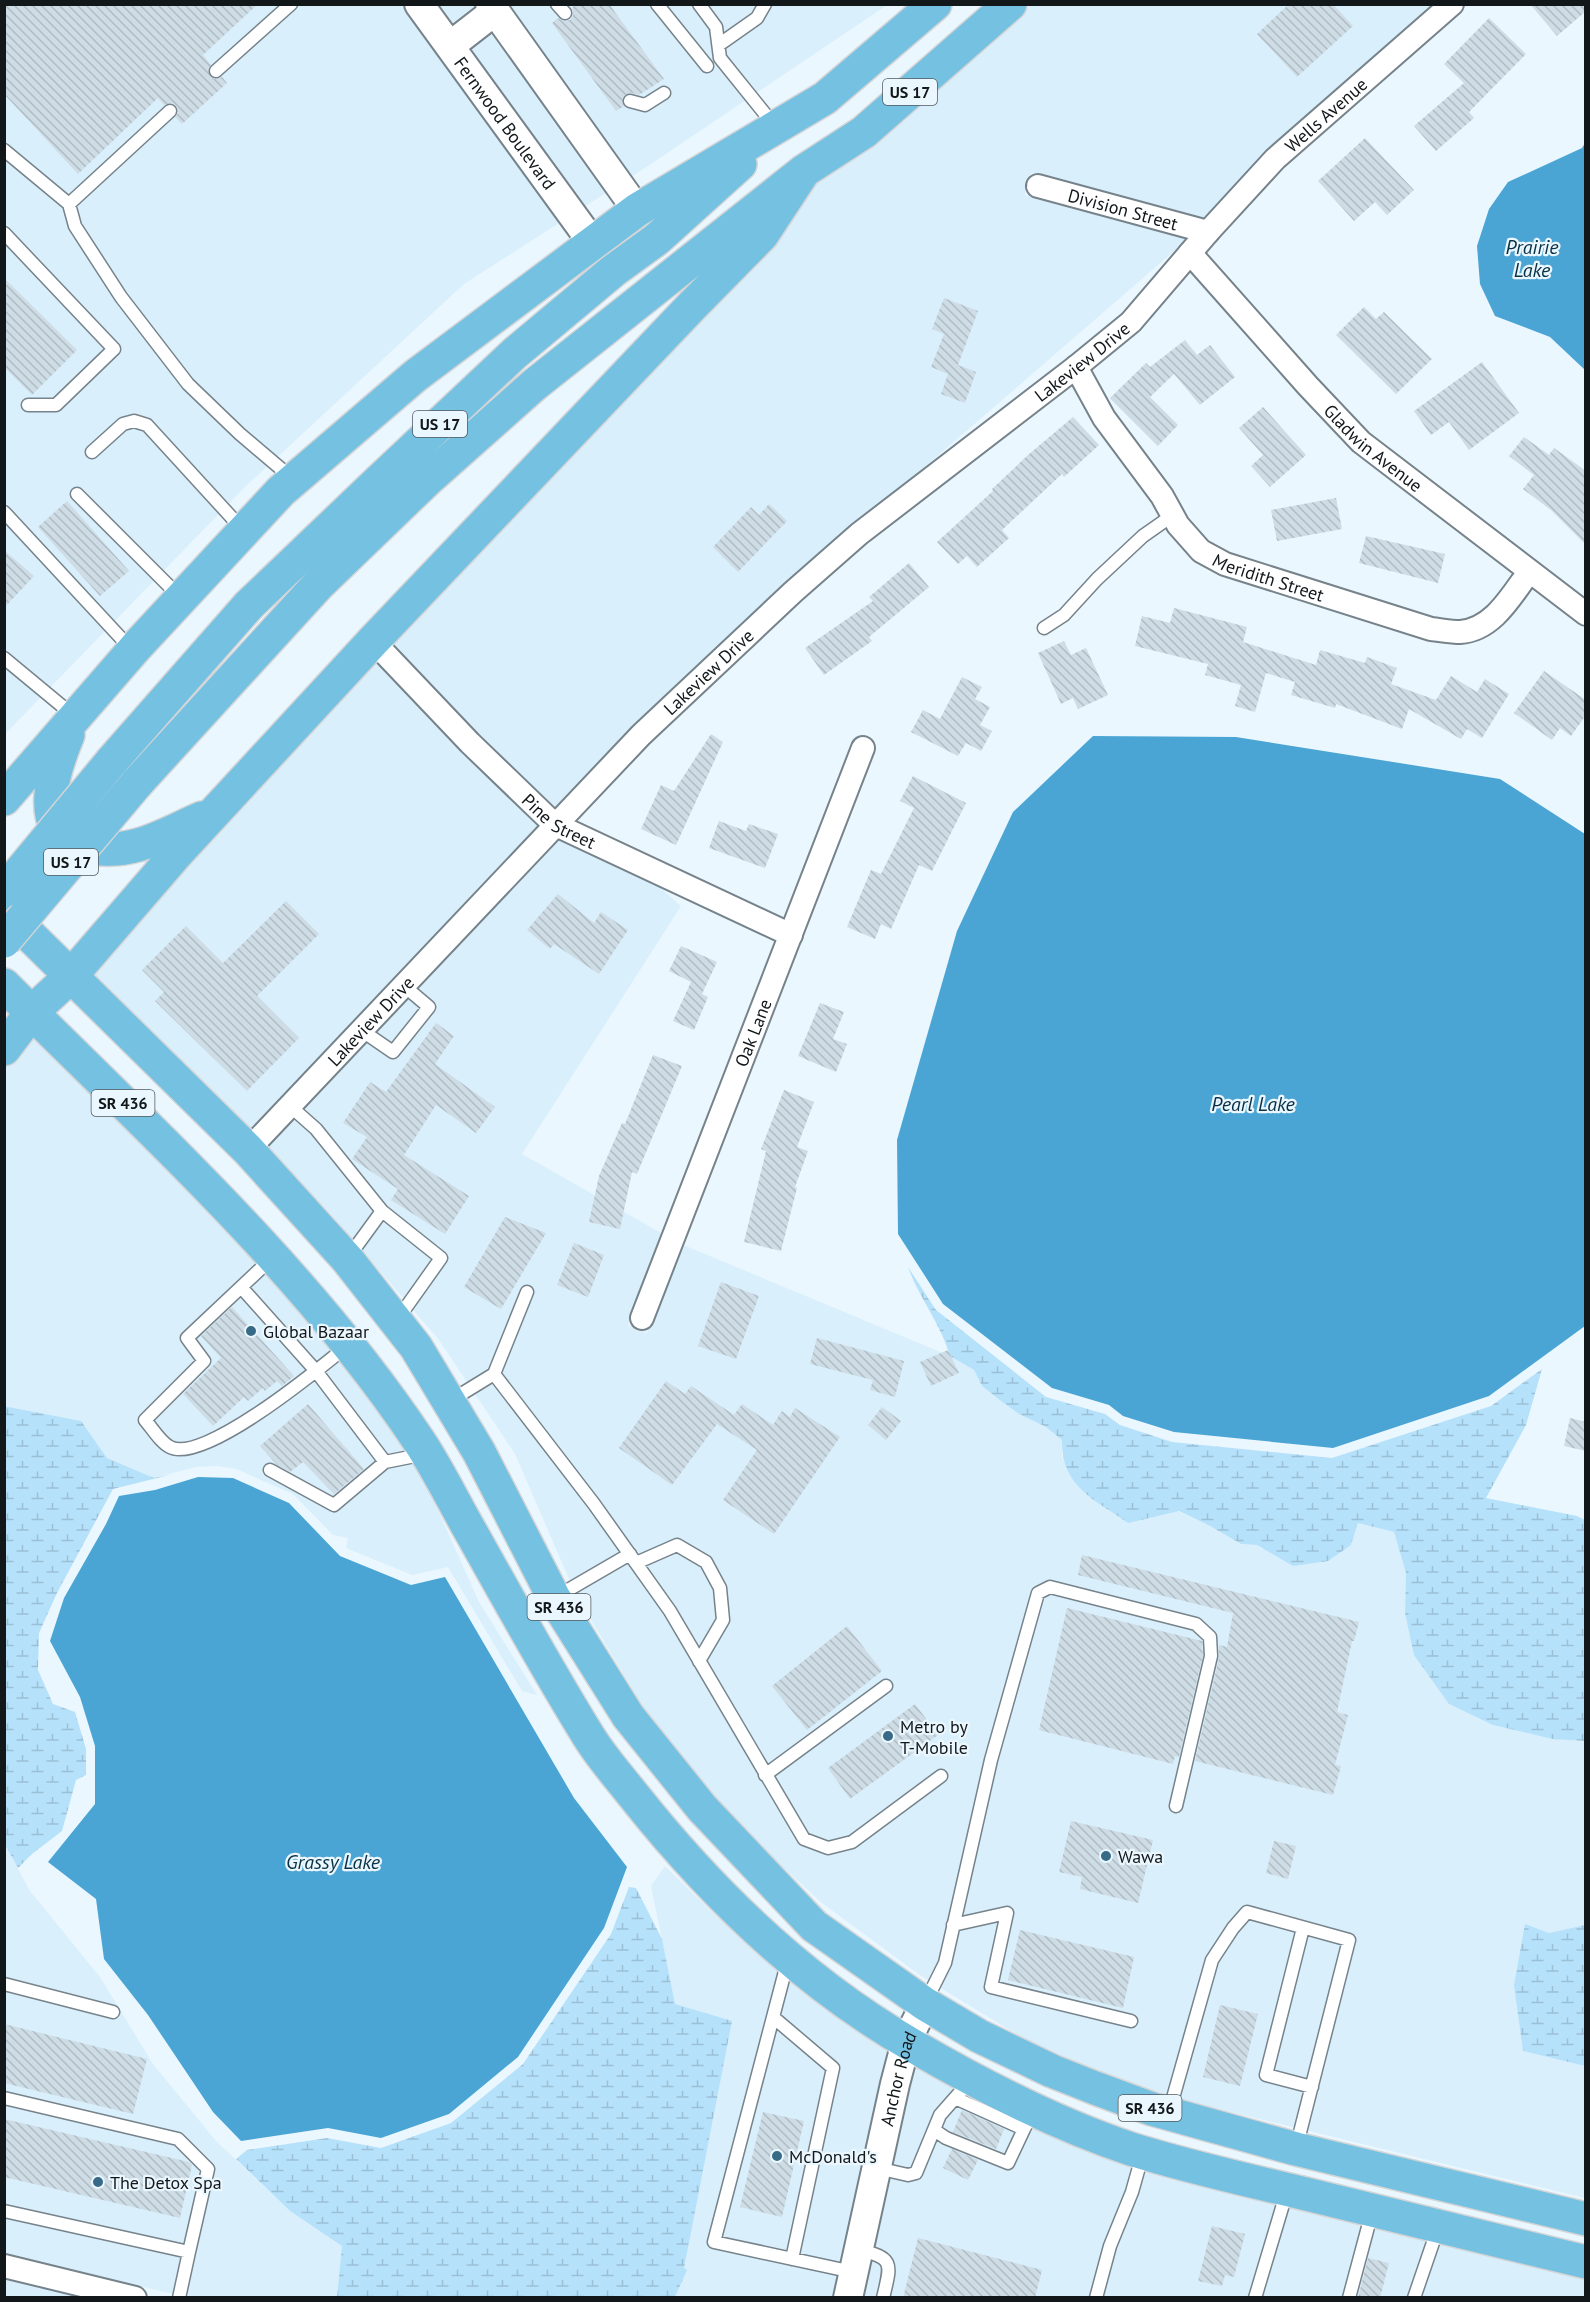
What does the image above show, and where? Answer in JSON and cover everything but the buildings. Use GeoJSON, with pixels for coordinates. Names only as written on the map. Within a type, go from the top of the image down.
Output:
{"type":"FeatureCollection","features":[{"type":"Feature","properties":{"kind":"main road","name":"US 17"},"geometry":{"type":"LineString","coordinates":[[4,891],[111,762],[249,605],[515,353],[613,271],[657,239],[785,120],[825,98],[934,4]]}},
{"type":"Feature","properties":{"kind":"main road","name":"US 17"},"geometry":{"type":"LineString","coordinates":[[4,941],[136,783],[318,585],[426,481],[534,385],[804,171],[864,132],[1010,4]]}},
{"type":"Feature","properties":{"kind":"main road"},"geometry":{"type":"LineString","coordinates":[[4,799],[133,651],[294,480],[415,376],[592,242],[637,210],[785,120]]}},
{"type":"Feature","properties":{"kind":"main road"},"geometry":{"type":"LineString","coordinates":[[4,1049],[32,1012],[70,977],[212,814],[373,641],[691,307],[762,236],[804,171]]}},
{"type":"Feature","properties":{"kind":"main road"},"geometry":{"type":"LineString","coordinates":[[75,717],[54,769],[50,792],[56,828],[68,840],[96,849],[139,845],[212,814]]}},
{"type":"Feature","properties":{"kind":"main road","name":"SR 436"},"geometry":{"type":"LineString","coordinates":[[4,910],[248,1150],[347,1259],[416,1347],[479,1452],[554,1598],[628,1716],[702,1808],[814,1926],[925,2004],[979,2036],[1052,2071],[1104,2092],[1169,2114],[1296,2149],[1586,2219]]}},
{"type":"Feature","properties":{"kind":"main road","name":"SR 436"},"geometry":{"type":"LineString","coordinates":[[4,985],[214,1194],[273,1257],[348,1345],[426,1453],[592,1742],[666,1836],[753,1927],[788,1958],[846,2003],[906,2042],[963,2088],[1028,2119],[1073,2127],[1143,2152],[1200,2168],[1586,2262]]}},
{"type":"Feature","properties":{"kind":"main road"},"geometry":{"type":"LineString","coordinates":[[1200,2168],[1248,2166],[1272,2161],[1296,2149]]}},
{"type":"Feature","properties":{"kind":"main road"},"geometry":{"type":"LineString","coordinates":[[1288,2190],[1306,2181],[1333,2175],[1390,2171]]}},
{"type":"Feature","properties":{"kind":"street","name":"Fernwood Boulevard"},"geometry":{"type":"LineString","coordinates":[[419,4],[592,242]]}},
{"type":"Feature","properties":{"kind":"street","name":"Wells Avenue"},"geometry":{"type":"LineString","coordinates":[[1208,232],[1275,159],[1452,4]]}},
{"type":"Feature","properties":{"kind":"street"},"geometry":{"type":"LineString","coordinates":[[450,46],[496,7],[637,210]]}},
{"type":"Feature","properties":{"kind":"street","name":"Division Street"},"geometry":{"type":"LineString","coordinates":[[1038,186],[1208,232]]}},
{"type":"Feature","properties":{"kind":"street","name":"Lakeview Drive"},"geometry":{"type":"LineString","coordinates":[[248,1150],[554,824],[641,735],[793,592],[859,534],[1076,368],[1131,322],[1208,232]]}},
{"type":"Feature","properties":{"kind":"street","name":"Gladwin Avenue"},"geometry":{"type":"LineString","coordinates":[[1190,253],[1361,442],[1586,614]]}},
{"type":"Feature","properties":{"kind":"street","name":"Meridith Street"},"geometry":{"type":"LineString","coordinates":[[1076,368],[1104,418],[1162,496],[1179,525],[1201,551],[1225,564],[1431,629],[1460,632],[1479,627],[1496,616],[1529,572]]}},
{"type":"Feature","properties":{"kind":"street","name":"Pine Street"},"geometry":{"type":"LineString","coordinates":[[373,641],[470,743],[554,824],[791,935]]}},
{"type":"Feature","properties":{"kind":"street","name":"Oak Lane"},"geometry":{"type":"LineString","coordinates":[[642,1318],[863,748]]}},
{"type":"Feature","properties":{"kind":"street"},"geometry":{"type":"LineString","coordinates":[[520,1620],[554,1598]]}},
{"type":"Feature","properties":{"kind":"street","name":"Anchor Road"},"geometry":{"type":"LineString","coordinates":[[853,2273],[906,2042],[925,2004]]}},
{"type":"Feature","properties":{"kind":"street"},"geometry":{"type":"LineString","coordinates":[[4,2266],[135,2298]]}},
{"type":"Feature","properties":{"kind":"lane"},"geometry":{"type":"LineString","coordinates":[[216,71],[291,4]]}},
{"type":"Feature","properties":{"kind":"lane"},"geometry":{"type":"LineString","coordinates":[[657,4],[705,68],[720,58]]}},
{"type":"Feature","properties":{"kind":"lane"},"geometry":{"type":"LineString","coordinates":[[699,4],[716,27],[720,58],[785,120]]}},
{"type":"Feature","properties":{"kind":"lane"},"geometry":{"type":"LineString","coordinates":[[720,44],[757,18],[765,4]]}},
{"type":"Feature","properties":{"kind":"lane"},"geometry":{"type":"LineString","coordinates":[[630,101],[645,105],[664,93]]}},
{"type":"Feature","properties":{"kind":"lane"},"geometry":{"type":"LineString","coordinates":[[69,204],[170,111]]}},
{"type":"Feature","properties":{"kind":"lane"},"geometry":{"type":"LineString","coordinates":[[4,150],[69,204],[75,226],[121,297],[188,384],[240,434],[294,480]]}},
{"type":"Feature","properties":{"kind":"lane"},"geometry":{"type":"LineString","coordinates":[[4,233],[114,349],[56,405],[28,405]]}},
{"type":"Feature","properties":{"kind":"lane"},"geometry":{"type":"LineString","coordinates":[[92,452],[123,424],[134,421],[147,425],[244,531]]}},
{"type":"Feature","properties":{"kind":"lane"},"geometry":{"type":"LineString","coordinates":[[77,494],[182,598]]}},
{"type":"Feature","properties":{"kind":"lane"},"geometry":{"type":"LineString","coordinates":[[4,512],[133,651]]}},
{"type":"Feature","properties":{"kind":"lane"},"geometry":{"type":"LineString","coordinates":[[1044,628],[1064,615],[1097,579],[1143,536],[1173,514]]}},
{"type":"Feature","properties":{"kind":"lane"},"geometry":{"type":"LineString","coordinates":[[7,664],[75,717]]}},
{"type":"Feature","properties":{"kind":"lane"},"geometry":{"type":"LineString","coordinates":[[361,1030],[393,1052],[429,1007],[403,985]]}},
{"type":"Feature","properties":{"kind":"lane"},"geometry":{"type":"LineString","coordinates":[[290,1106],[316,1129],[382,1211],[441,1258],[396,1321]]}},
{"type":"Feature","properties":{"kind":"lane"},"geometry":{"type":"LineString","coordinates":[[347,1259],[382,1211]]}},
{"type":"Feature","properties":{"kind":"lane"},"geometry":{"type":"LineString","coordinates":[[273,1257],[187,1338],[204,1361],[145,1420],[169,1447],[181,1450],[200,1445],[243,1423],[302,1384],[348,1345]]}},
{"type":"Feature","properties":{"kind":"lane"},"geometry":{"type":"LineString","coordinates":[[242,1287],[316,1371],[385,1462]]}},
{"type":"Feature","properties":{"kind":"lane"},"geometry":{"type":"LineString","coordinates":[[449,1402],[494,1374],[527,1292]]}},
{"type":"Feature","properties":{"kind":"lane"},"geometry":{"type":"LineString","coordinates":[[494,1374],[594,1504],[670,1611],[804,1839],[828,1848],[852,1842],[941,1776]]}},
{"type":"Feature","properties":{"kind":"lane"},"geometry":{"type":"LineString","coordinates":[[270,1470],[334,1505],[385,1462],[426,1453]]}},
{"type":"Feature","properties":{"kind":"lane"},"geometry":{"type":"LineString","coordinates":[[554,1598],[633,1558],[677,1545],[706,1562],[720,1588],[723,1620],[699,1661]]}},
{"type":"Feature","properties":{"kind":"lane"},"geometry":{"type":"LineString","coordinates":[[925,2004],[945,1963],[991,1760],[1038,1593],[1050,1587],[1196,1624],[1210,1637],[1211,1656],[1176,1806]]}},
{"type":"Feature","properties":{"kind":"lane"},"geometry":{"type":"LineString","coordinates":[[765,1775],[886,1686]]}},
{"type":"Feature","properties":{"kind":"lane"},"geometry":{"type":"LineString","coordinates":[[1169,2114],[1212,1960],[1233,1928],[1247,1912],[1349,1940],[1296,2149]]}},
{"type":"Feature","properties":{"kind":"lane"},"geometry":{"type":"LineString","coordinates":[[953,1925],[1007,1913],[991,1987],[1131,2021]]}},
{"type":"Feature","properties":{"kind":"lane"},"geometry":{"type":"LineString","coordinates":[[1303,1928],[1266,2075],[1312,2087]]}},
{"type":"Feature","properties":{"kind":"lane"},"geometry":{"type":"LineString","coordinates":[[788,1958],[714,2242],[853,2273],[878,2254],[886,2259],[889,2265],[883,2298]]}},
{"type":"Feature","properties":{"kind":"lane"},"geometry":{"type":"LineString","coordinates":[[4,1984],[113,2012]]}},
{"type":"Feature","properties":{"kind":"lane"},"geometry":{"type":"LineString","coordinates":[[772,2017],[833,2068],[792,2259]]}},
{"type":"Feature","properties":{"kind":"lane"},"geometry":{"type":"LineString","coordinates":[[877,2168],[908,2175],[916,2173],[940,2115],[963,2088],[987,2116],[1028,2119],[1008,2163],[946,2138],[934,2130]]}},
{"type":"Feature","properties":{"kind":"lane"},"geometry":{"type":"LineString","coordinates":[[4,2098],[178,2139],[208,2169],[179,2298]]}},
{"type":"Feature","properties":{"kind":"lane"},"geometry":{"type":"LineString","coordinates":[[1096,2298],[1110,2246],[1132,2192],[1143,2152]]}},
{"type":"Feature","properties":{"kind":"lane"},"geometry":{"type":"LineString","coordinates":[[1256,2298],[1288,2190]]}},
{"type":"Feature","properties":{"kind":"lane"},"geometry":{"type":"LineString","coordinates":[[4,2211],[189,2252]]}},
{"type":"Feature","properties":{"kind":"lane"},"geometry":{"type":"LineString","coordinates":[[1349,2298],[1372,2211]]}},
{"type":"Feature","properties":{"kind":"lane"},"geometry":{"type":"LineString","coordinates":[[1414,2298],[1439,2227]]}},
{"type":"Feature","properties":{"kind":"shaded area"},"geometry":{"type":"Polygon","coordinates":[[[5,5],[887,5],[651,164],[464,284],[244,488],[5,734],[5,5]]]}},
{"type":"Feature","properties":{"kind":"shaded area"},"geometry":{"type":"Polygon","coordinates":[[[1031,5],[1436,5],[1204,220],[1031,173],[1025,195],[1188,239],[883,503],[634,726],[555,808],[478,734],[388,640],[811,179],[1031,5]]]}},
{"type":"Feature","properties":{"kind":"shaded area"},"geometry":{"type":"Polygon","coordinates":[[[372,657],[539,824],[250,1133],[87,974],[372,657]]]}},
{"type":"Feature","properties":{"kind":"shaded area"},"geometry":{"type":"Polygon","coordinates":[[[556,837],[656,884],[681,906],[522,1154],[663,1234],[628,1325],[647,1333],[681,1244],[950,1356],[974,1370],[982,1386],[1001,1401],[1019,1414],[1046,1427],[1062,1440],[1062,1458],[1210,1526],[1240,1544],[1257,1545],[1262,1549],[1351,1545],[1358,1523],[1394,1532],[1406,1573],[1405,1613],[1449,1704],[1494,1725],[1552,1739],[1585,1741],[1585,1925],[1549,1933],[1523,2051],[1585,2066],[1585,2198],[1148,2092],[1026,2040],[921,1976],[822,1903],[733,1821],[656,1728],[576,1595],[515,1454],[439,1340],[331,1214],[265,1148],[556,837]]]}},
{"type":"Feature","properties":{"kind":"shaded area"},"geometry":{"type":"Polygon","coordinates":[[[32,1029],[207,1203],[341,1353],[420,1470],[479,1602],[537,1695],[522,1691],[448,1567],[412,1575],[346,1548],[348,1538],[333,1535],[293,1494],[236,1469],[217,1466],[196,1467],[154,1478],[107,1458],[81,1421],[5,1406],[4,1066],[32,1029]]]}},
{"type":"Feature","properties":{"kind":"shaded area"},"geometry":{"type":"Polygon","coordinates":[[[4,1843],[30,1891],[100,1977],[153,2064],[216,2141],[290,2211],[343,2246],[337,2297],[186,2297],[5,2254],[4,1843]]]}},
{"type":"Feature","properties":{"kind":"shaded area"},"geometry":{"type":"Polygon","coordinates":[[[665,1866],[711,1911],[878,2043],[893,2052],[837,2297],[675,2297],[686,2270],[684,2269],[675,2004],[651,1886],[665,1866]]]}},
{"type":"Feature","properties":{"kind":"shaded area"},"geometry":{"type":"Polygon","coordinates":[[[911,2062],[1284,2204],[1586,2278],[1585,2298],[858,2298],[911,2062]]]}},
{"type":"Feature","properties":{"kind":"shaded area"},"geometry":{"type":"Polygon","coordinates":[[[5,2278],[87,2297],[5,2297],[5,2278]]]}},
{"type":"Feature","properties":{"kind":"green space"},"geometry":{"type":"Polygon","coordinates":[[[908,1267],[936,1310],[1046,1397],[1105,1414],[1120,1425],[1172,1442],[1332,1458],[1491,1406],[1542,1369],[1526,1425],[1486,1498],[1577,1516],[1585,1520],[1585,1741],[1552,1739],[1493,1725],[1449,1704],[1414,1655],[1405,1613],[1406,1573],[1394,1532],[1358,1523],[1351,1545],[1328,1561],[1293,1566],[1257,1545],[1241,1544],[1179,1511],[1128,1523],[1103,1507],[1073,1481],[1063,1456],[1062,1440],[1046,1427],[1019,1414],[1001,1401],[982,1386],[974,1370],[950,1356],[908,1267]]]}},
{"type":"Feature","properties":{"kind":"green space"},"geometry":{"type":"Polygon","coordinates":[[[4,1406],[81,1421],[107,1458],[154,1478],[173,1474],[113,1489],[57,1593],[39,1633],[38,1670],[53,1704],[75,1712],[86,1749],[86,1775],[76,1780],[62,1831],[18,1868],[4,1843],[4,1406]]]}},
{"type":"Feature","properties":{"kind":"green space"},"geometry":{"type":"Polygon","coordinates":[[[629,1887],[636,1888],[662,1939],[675,2004],[732,2021],[684,2268],[687,2270],[675,2297],[337,2297],[342,2246],[290,2211],[236,2159],[247,2150],[327,2138],[381,2148],[451,2123],[523,2064],[611,1934],[629,1887]]]}},
{"type":"Feature","properties":{"kind":"green space"},"geometry":{"type":"Polygon","coordinates":[[[1525,1924],[1549,1933],[1585,1925],[1585,2066],[1523,2051],[1514,1985],[1525,1924]]]}},
{"type":"Feature","properties":{"kind":"water","name":"Prairie Lake"},"geometry":{"type":"Polygon","coordinates":[[[1585,143],[1585,370],[1550,337],[1495,316],[1480,284],[1477,246],[1489,209],[1508,182],[1582,148],[1585,143]]]}},
{"type":"Feature","properties":{"kind":"water","name":"Pearl Lake"},"geometry":{"type":"Polygon","coordinates":[[[1093,736],[1236,737],[1500,779],[1585,834],[1585,1326],[1489,1396],[1333,1448],[1174,1432],[1123,1416],[1109,1405],[1052,1388],[943,1304],[898,1234],[897,1140],[957,931],[1013,812],[1093,736]]]}},
{"type":"Feature","properties":{"kind":"water","name":"Grassy Lake"},"geometry":{"type":"Polygon","coordinates":[[[198,1477],[233,1478],[289,1503],[340,1556],[411,1585],[445,1577],[574,1798],[627,1867],[604,1928],[518,2057],[449,2114],[381,2138],[328,2128],[241,2141],[213,2112],[148,2015],[104,1959],[96,1899],[48,1862],[95,1804],[95,1746],[80,1697],[50,1641],[64,1598],[106,1524],[119,1496],[155,1490],[198,1477]]]}},
{"type":"Feature","properties":{"kind":"place","name":"Global Bazaar"},"geometry":{"type":"Point","coordinates":[251,1331]}},
{"type":"Feature","properties":{"kind":"place","name":"Metro by T-Mobile"},"geometry":{"type":"Point","coordinates":[888,1736]}},
{"type":"Feature","properties":{"kind":"place","name":"Wawa"},"geometry":{"type":"Point","coordinates":[1106,1856]}},
{"type":"Feature","properties":{"kind":"place","name":"McDonald's"},"geometry":{"type":"Point","coordinates":[777,2156]}},
{"type":"Feature","properties":{"kind":"place","name":"The Detox Spa"},"geometry":{"type":"Point","coordinates":[98,2182]}}]}
